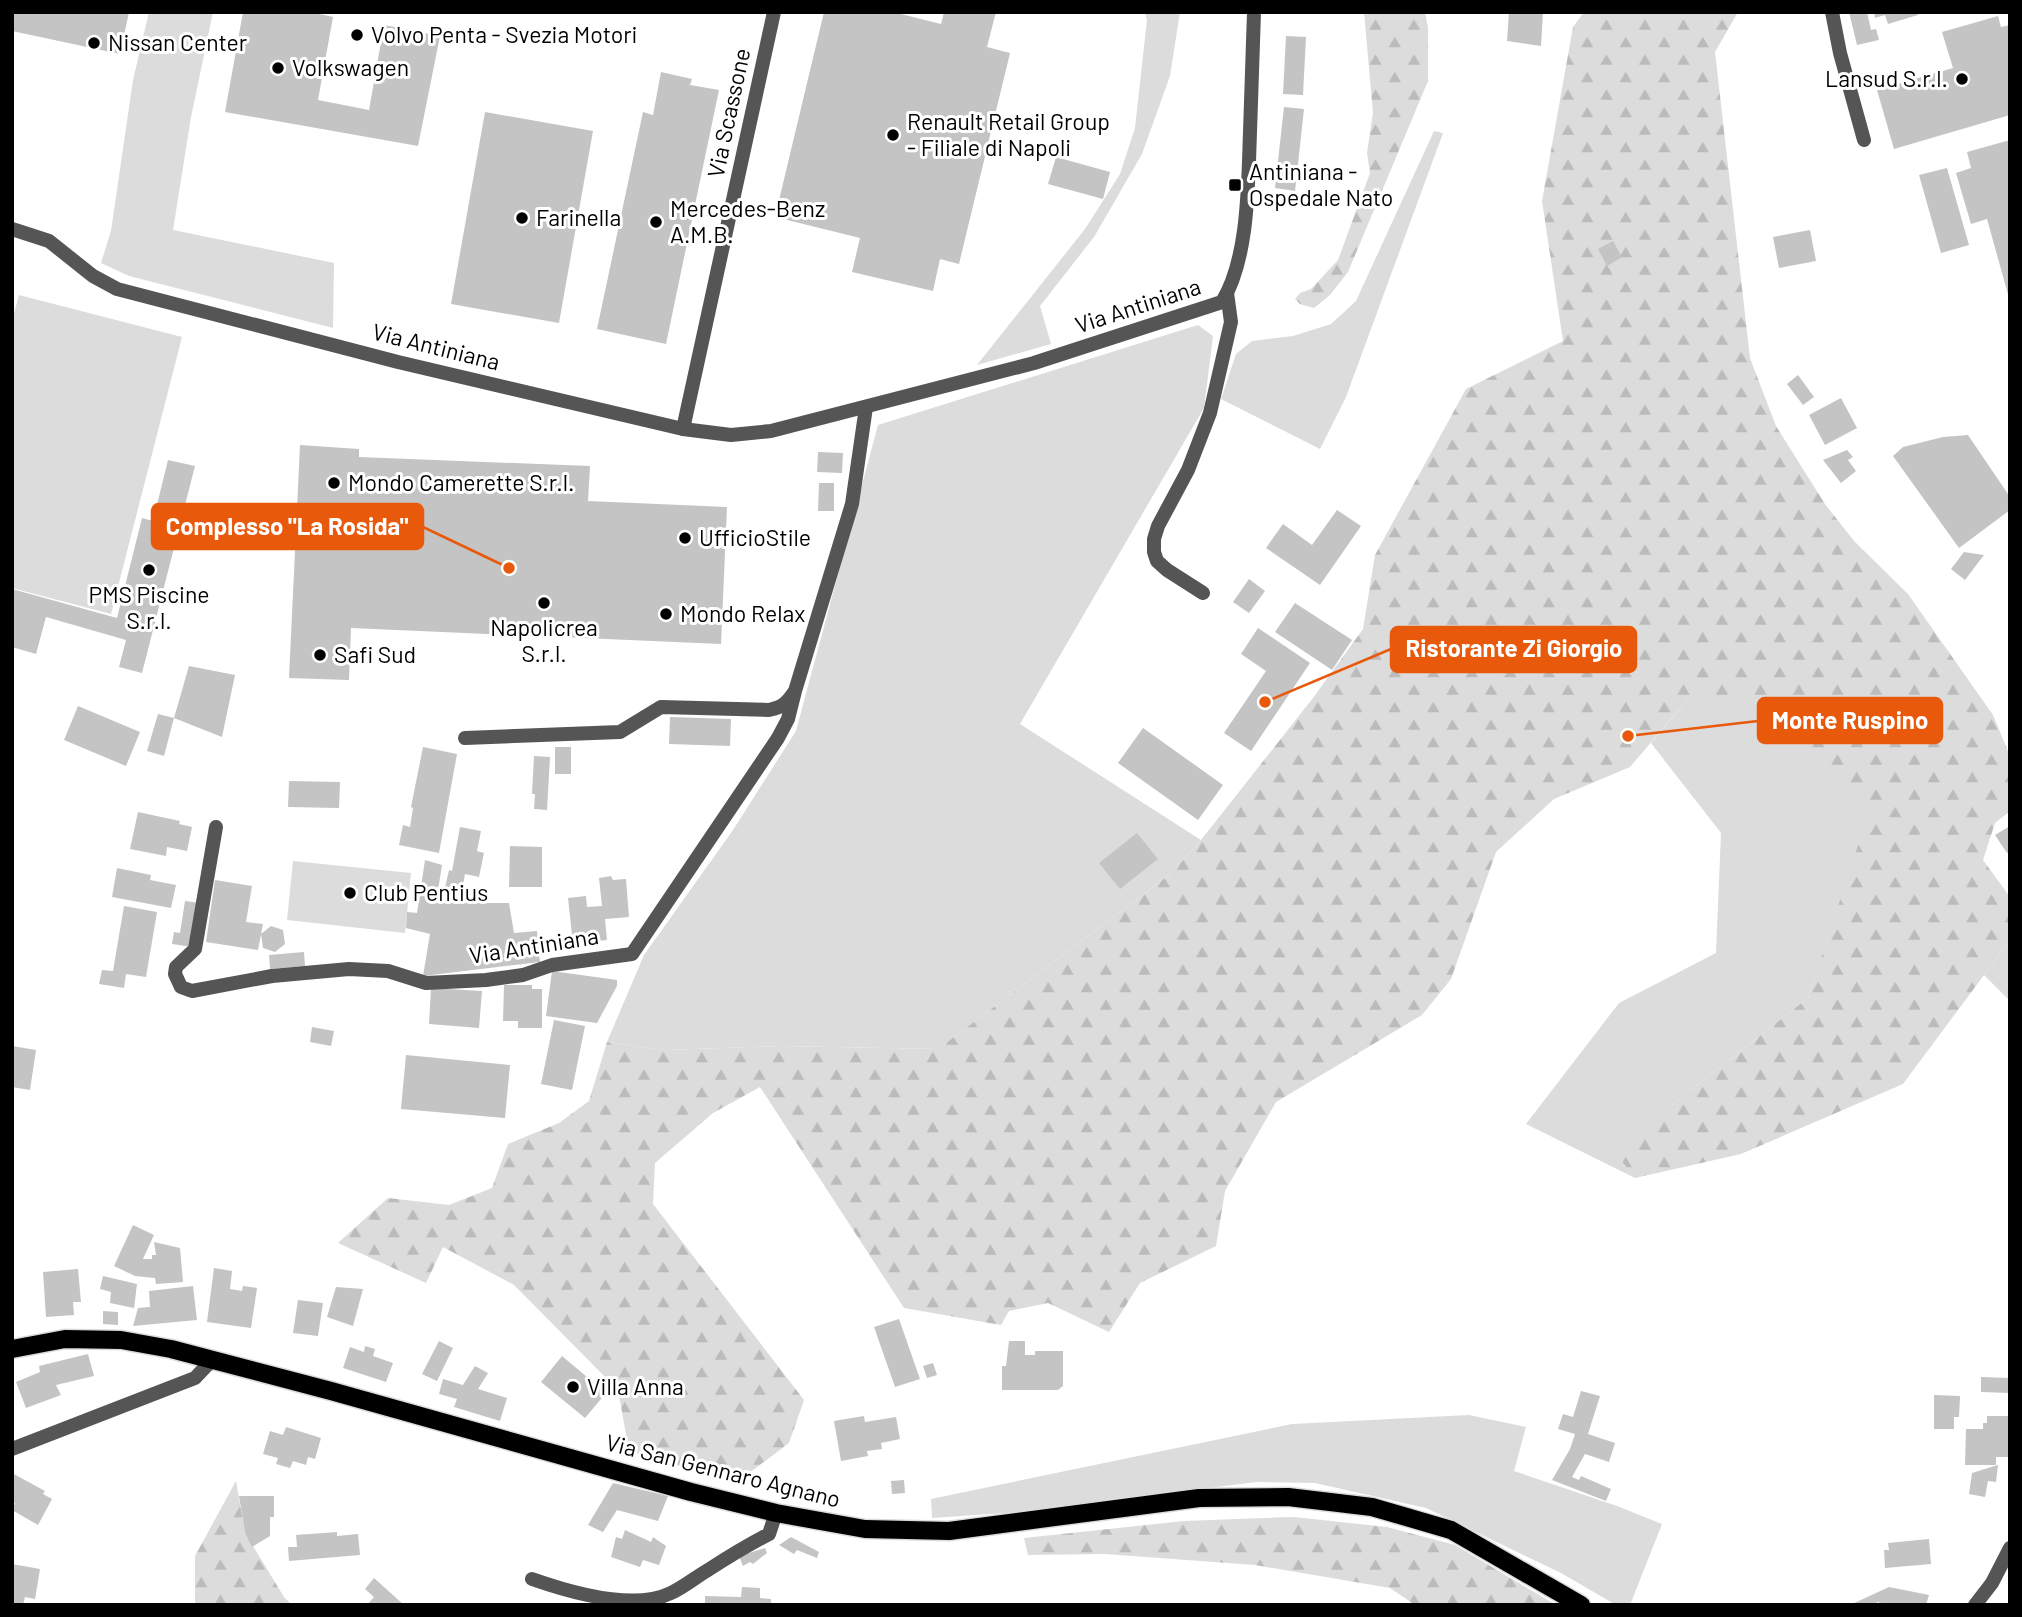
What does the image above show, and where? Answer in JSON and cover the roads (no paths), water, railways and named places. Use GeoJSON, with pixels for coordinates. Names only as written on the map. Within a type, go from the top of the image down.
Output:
{"type":"FeatureCollection","features":[{"type":"Feature","properties":{"kind":"main road","name":"Via San Gennaro Agnano"},"geometry":{"type":"LineString","coordinates":[[12,1349],[65,1339],[121,1340],[212,1360],[776,1513],[865,1529],[949,1531],[1199,1498],[1288,1497],[1372,1507],[1451,1530],[1581,1605]]}},
{"type":"Feature","properties":{"kind":"street","name":"Via Scassone"},"geometry":{"type":"LineString","coordinates":[[683,429],[774,12]]}},
{"type":"Feature","properties":{"kind":"street","name":"Via Antiniana"},"geometry":{"type":"LineString","coordinates":[[12,229],[49,241],[93,276],[117,289],[397,362],[683,429],[731,435],[771,431],[1034,363],[1222,302],[1242,245],[1248,188],[1254,12]]}},
{"type":"Feature","properties":{"kind":"street"},"geometry":{"type":"LineString","coordinates":[[1832,12],[1840,53],[1864,140]]}},
{"type":"Feature","properties":{"kind":"street"},"geometry":{"type":"LineString","coordinates":[[1203,593],[1157,561],[1154,539],[1158,526],[1188,470],[1210,412],[1231,322],[1227,293]]}},
{"type":"Feature","properties":{"kind":"street","name":"Via Antiniana"},"geometry":{"type":"LineString","coordinates":[[216,827],[195,948],[176,967],[174,974],[181,987],[192,991],[272,976],[349,969],[388,971],[426,983],[486,980],[523,975],[552,965],[632,954],[778,738],[788,719],[794,691],[852,504],[866,407]]}},
{"type":"Feature","properties":{"kind":"street"},"geometry":{"type":"LineString","coordinates":[[465,738],[620,732],[662,707],[769,710],[788,702],[794,691]]}},
{"type":"Feature","properties":{"kind":"street"},"geometry":{"type":"LineString","coordinates":[[12,1449],[195,1378],[212,1360]]}},
{"type":"Feature","properties":{"kind":"street"},"geometry":{"type":"LineString","coordinates":[[532,1579],[567,1591],[623,1599],[653,1600],[671,1593],[769,1534],[776,1513]]}},
{"type":"Feature","properties":{"kind":"street"},"geometry":{"type":"LineString","coordinates":[[1975,1605],[1992,1583],[2010,1548]]}},
{"type":"Feature","properties":{"kind":"place","name":"Volvo Penta - Svezia Motori"},"geometry":{"type":"Point","coordinates":[357,35]}},
{"type":"Feature","properties":{"kind":"place","name":"Nissan Center"},"geometry":{"type":"Point","coordinates":[94,43]}},
{"type":"Feature","properties":{"kind":"place","name":"Volkswagen"},"geometry":{"type":"Point","coordinates":[278,68]}},
{"type":"Feature","properties":{"kind":"place","name":"Lansud S.r.l."},"geometry":{"type":"Point","coordinates":[1962,79]}},
{"type":"Feature","properties":{"kind":"place","name":"Renault Retail Group - Filiale di Napoli"},"geometry":{"type":"Point","coordinates":[893,135]}},
{"type":"Feature","properties":{"kind":"place","name":"Antiniana - Ospedale Nato"},"geometry":{"type":"Point","coordinates":[1235,185]}},
{"type":"Feature","properties":{"kind":"place","name":"Farinella"},"geometry":{"type":"Point","coordinates":[522,218]}},
{"type":"Feature","properties":{"kind":"place","name":"Mercedes-Benz A.M.B."},"geometry":{"type":"Point","coordinates":[656,222]}},
{"type":"Feature","properties":{"kind":"place","name":"Mondo Camerette S.r.l."},"geometry":{"type":"Point","coordinates":[334,483]}},
{"type":"Feature","properties":{"kind":"place","name":"UfficioStile"},"geometry":{"type":"Point","coordinates":[685,538]}},
{"type":"Feature","properties":{"kind":"place","name":"Complesso \"La Rosida\""},"geometry":{"type":"Point","coordinates":[509,568]}},
{"type":"Feature","properties":{"kind":"place","name":"PMS Piscine S.r.l."},"geometry":{"type":"Point","coordinates":[149,570]}},
{"type":"Feature","properties":{"kind":"place","name":"Napolicrea S.r.l."},"geometry":{"type":"Point","coordinates":[544,603]}},
{"type":"Feature","properties":{"kind":"place","name":"Mondo Relax"},"geometry":{"type":"Point","coordinates":[666,614]}},
{"type":"Feature","properties":{"kind":"place","name":"Safi Sud"},"geometry":{"type":"Point","coordinates":[320,655]}},
{"type":"Feature","properties":{"kind":"place","name":"Ristorante Zi Giorgio"},"geometry":{"type":"Point","coordinates":[1265,702]}},
{"type":"Feature","properties":{"kind":"place","name":"Monte Ruspino"},"geometry":{"type":"Point","coordinates":[1628,736]}},
{"type":"Feature","properties":{"kind":"place","name":"Club Pentius"},"geometry":{"type":"Point","coordinates":[350,893]}},
{"type":"Feature","properties":{"kind":"place","name":"Villa Anna"},"geometry":{"type":"Point","coordinates":[573,1387]}}]}
